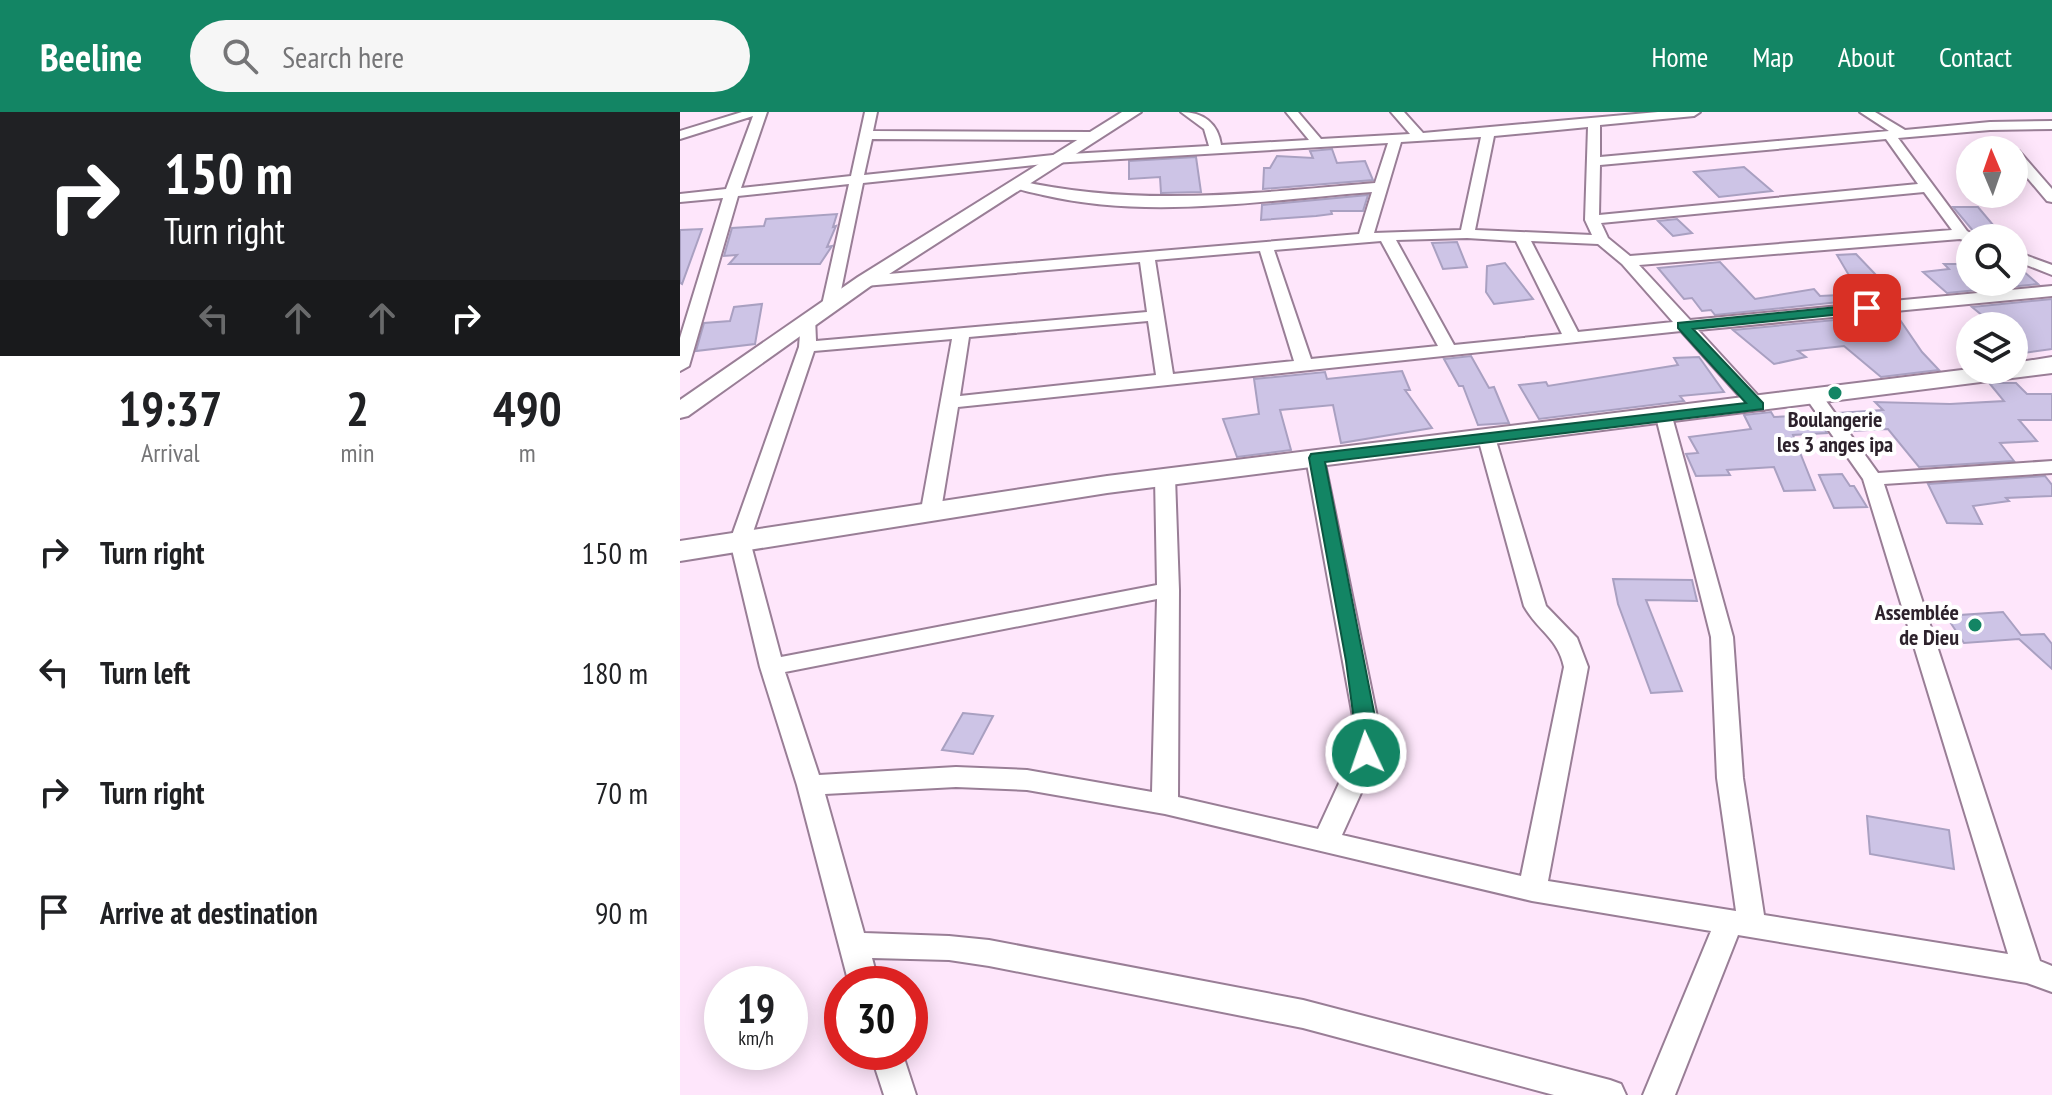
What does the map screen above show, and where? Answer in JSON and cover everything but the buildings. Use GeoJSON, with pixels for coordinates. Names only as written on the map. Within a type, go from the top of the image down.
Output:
{"type":"FeatureCollection","features":[{"type":"Feature","properties":{"kind":"main road"},"geometry":{"type":"LineString","coordinates":[[680,551],[931,510],[1165,477],[1758,406],[2052,365]]}},
{"type":"Feature","properties":{"kind":"street"},"geometry":{"type":"LineString","coordinates":[[680,135],[755,112]]}},
{"type":"Feature","properties":{"kind":"street"},"geometry":{"type":"LineString","coordinates":[[680,366],[731,195],[761,112]]}},
{"type":"Feature","properties":{"kind":"street"},"geometry":{"type":"LineString","coordinates":[[830,305],[871,112]]}},
{"type":"Feature","properties":{"kind":"street"},"geometry":{"type":"LineString","coordinates":[[680,411],[865,281],[1053,159],[1133,112]]}},
{"type":"Feature","properties":{"kind":"street"},"geometry":{"type":"LineString","coordinates":[[1187,112],[1208,126],[1215,135],[1215,150]]}},
{"type":"Feature","properties":{"kind":"street"},"geometry":{"type":"LineString","coordinates":[[1292,112],[1317,142]]}},
{"type":"Feature","properties":{"kind":"street"},"geometry":{"type":"LineString","coordinates":[[1397,112],[1419,136]]}},
{"type":"Feature","properties":{"kind":"street"},"geometry":{"type":"LineString","coordinates":[[680,198],[1053,159],[1488,133],[1602,118],[1694,112]]}},
{"type":"Feature","properties":{"kind":"street"},"geometry":{"type":"LineString","coordinates":[[1866,112],[1895,134],[1928,187],[1957,224]]}},
{"type":"Feature","properties":{"kind":"street"},"geometry":{"type":"LineString","coordinates":[[1970,112],[1998,136]]}},
{"type":"Feature","properties":{"kind":"street"},"geometry":{"type":"LineString","coordinates":[[1602,118],[1595,161],[1592,220],[1602,240],[1627,261],[1758,406]]}},
{"type":"Feature","properties":{"kind":"street"},"geometry":{"type":"LineString","coordinates":[[1595,161],[1990,126],[2052,125]]}},
{"type":"Feature","properties":{"kind":"street"},"geometry":{"type":"LineString","coordinates":[[1467,234],[1488,133]]}},
{"type":"Feature","properties":{"kind":"street"},"geometry":{"type":"LineString","coordinates":[[864,135],[1091,136]]}},
{"type":"Feature","properties":{"kind":"street"},"geometry":{"type":"LineString","coordinates":[[1365,237],[1396,137]]}},
{"type":"Feature","properties":{"kind":"street"},"geometry":{"type":"LineString","coordinates":[[2028,170],[2052,198]]}},
{"type":"Feature","properties":{"kind":"street"},"geometry":{"type":"LineString","coordinates":[[1016,184],[1072,197],[1140,203],[1381,187]]}},
{"type":"Feature","properties":{"kind":"street"},"geometry":{"type":"LineString","coordinates":[[1592,220],[1928,187]]}},
{"type":"Feature","properties":{"kind":"street"},"geometry":{"type":"LineString","coordinates":[[865,281],[1365,237],[1467,234],[1602,240]]}},
{"type":"Feature","properties":{"kind":"street"},"geometry":{"type":"LineString","coordinates":[[1386,236],[1448,350]]}},
{"type":"Feature","properties":{"kind":"street"},"geometry":{"type":"LineString","coordinates":[[1522,237],[1572,337]]}},
{"type":"Feature","properties":{"kind":"street"},"geometry":{"type":"LineString","coordinates":[[1627,261],[1956,237]]}},
{"type":"Feature","properties":{"kind":"street"},"geometry":{"type":"LineString","coordinates":[[1266,247],[1304,365]]}},
{"type":"Feature","properties":{"kind":"street"},"geometry":{"type":"LineString","coordinates":[[1147,258],[1165,380]]}},
{"type":"Feature","properties":{"kind":"street"},"geometry":{"type":"LineString","coordinates":[[2028,261],[2052,270]]}},
{"type":"Feature","properties":{"kind":"street"},"geometry":{"type":"LineString","coordinates":[[951,402],[2052,291]]}},
{"type":"Feature","properties":{"kind":"street"},"geometry":{"type":"LineString","coordinates":[[807,347],[1154,316]]}},
{"type":"Feature","properties":{"kind":"street"},"geometry":{"type":"LineString","coordinates":[[809,320],[807,347],[740,541],[772,667],[810,785],[858,966]]}},
{"type":"Feature","properties":{"kind":"street"},"geometry":{"type":"LineString","coordinates":[[931,510],[962,332]]}},
{"type":"Feature","properties":{"kind":"street"},"geometry":{"type":"LineString","coordinates":[[810,785],[956,777],[1027,780],[1165,804],[1532,890],[2040,974],[1873,479],[1815,398]]}},
{"type":"Feature","properties":{"kind":"street"},"geometry":{"type":"LineString","coordinates":[[1659,1095],[1741,925],[1722,637],[1665,417]]}},
{"type":"Feature","properties":{"kind":"street"},"geometry":{"type":"LineString","coordinates":[[1487,438],[1535,606],[1540,616],[1563,633],[1573,647],[1576,667],[1532,890]]}},
{"type":"Feature","properties":{"kind":"street"},"geometry":{"type":"LineString","coordinates":[[1316,458],[1356,661],[1365,717],[1366,753],[1325,842]]}},
{"type":"Feature","properties":{"kind":"street"},"geometry":{"type":"LineString","coordinates":[[1873,479],[2052,468]]}},
{"type":"Feature","properties":{"kind":"street"},"geometry":{"type":"LineString","coordinates":[[1165,477],[1168,590],[1165,804]]}},
{"type":"Feature","properties":{"kind":"street"},"geometry":{"type":"LineString","coordinates":[[772,667],[1168,590]]}},
{"type":"Feature","properties":{"kind":"street"},"geometry":{"type":"LineString","coordinates":[[851,945],[949,948],[989,953],[1273,1008],[1610,1095]]}},
{"type":"Feature","properties":{"kind":"street"},"geometry":{"type":"LineString","coordinates":[[892,1070],[900,1095]]}},
{"type":"Feature","properties":{"kind":"place","name":"Boulangerie les 3 anges ipa"},"geometry":{"type":"Point","coordinates":[1835,393]}},
{"type":"Feature","properties":{"kind":"place","name":"Assemblée de Dieu"},"geometry":{"type":"Point","coordinates":[1975,625]}},
{"type":"Feature","properties":{"kind":"route"},"geometry":{"type":"LineString","coordinates":[[1366,753],[1365,717],[1356,661],[1316,458],[1758,406],[1683,326],[1867,308]]}}]}
